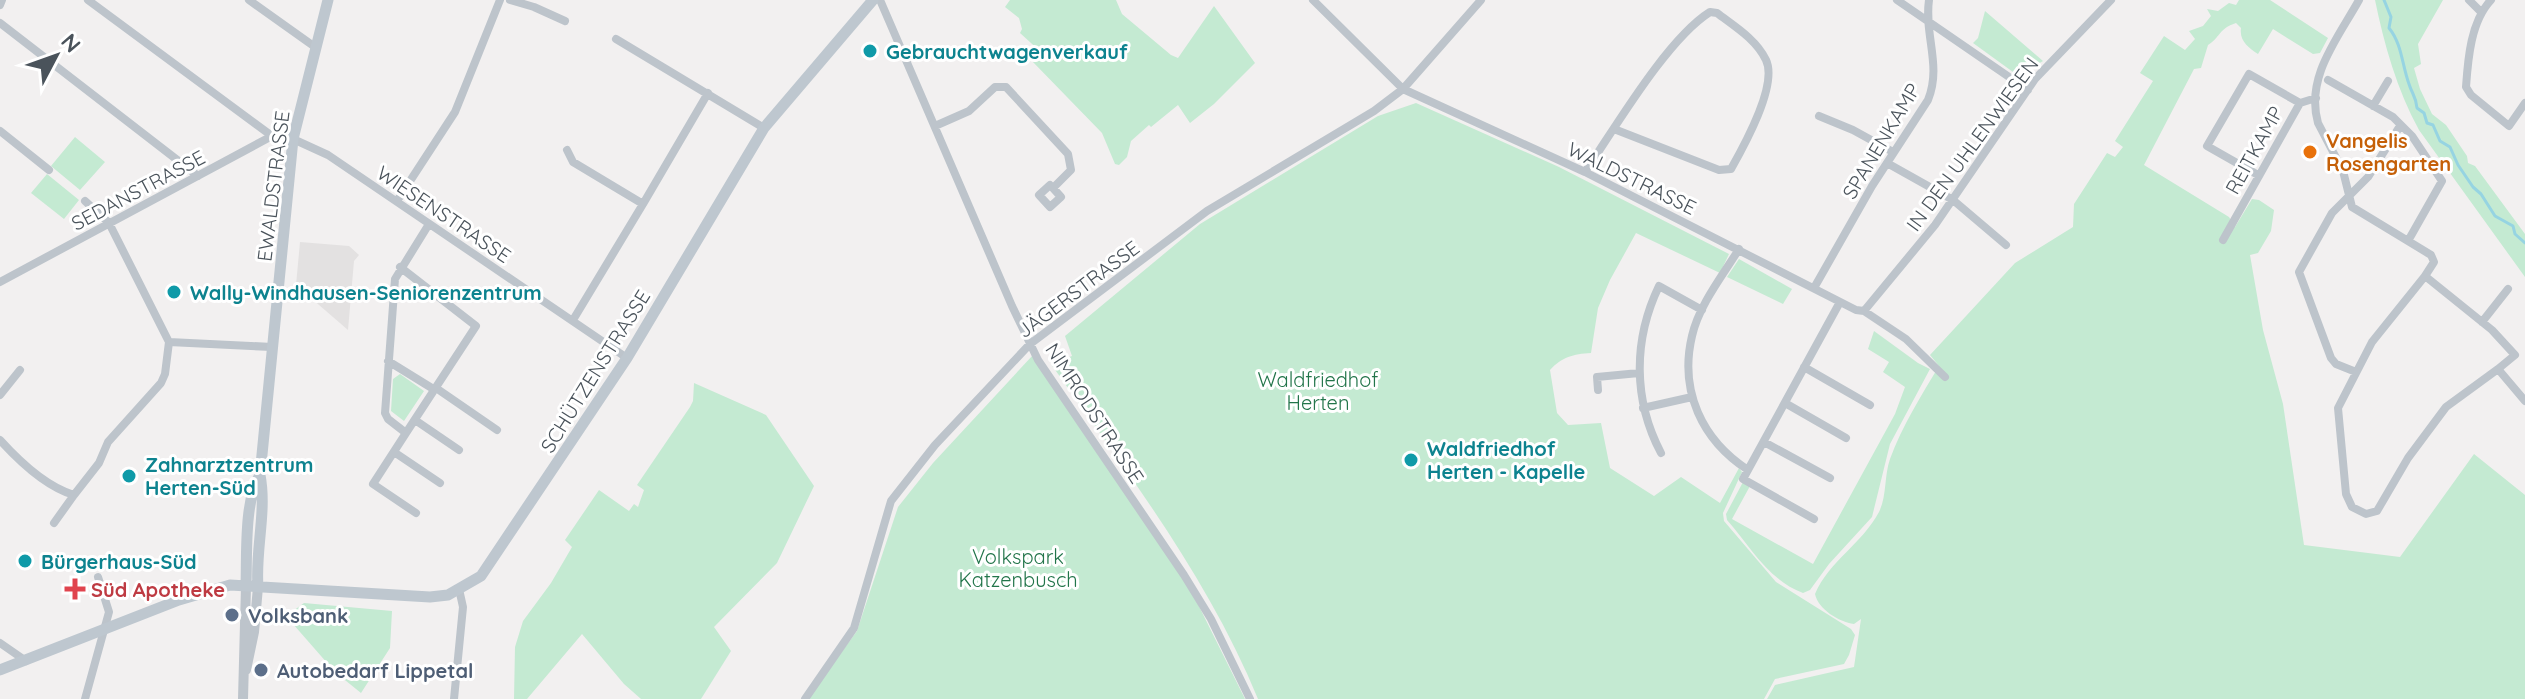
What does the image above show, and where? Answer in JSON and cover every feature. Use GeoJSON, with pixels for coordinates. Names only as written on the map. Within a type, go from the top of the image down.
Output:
{"type":"FeatureCollection","features":[{"type":"Feature","properties":{"kind":"main road","name":"EWALDSTRASSE"},"geometry":{"type":"LineString","coordinates":[[252,587],[248,533],[254,484],[260,475],[293,139],[328,0]]}},
{"type":"Feature","properties":{"kind":"main road","name":"SCHÜTZENSTRASSE"},"geometry":{"type":"LineString","coordinates":[[252,587],[430,597],[448,595],[481,576],[627,358],[764,128],[873,0]]}},
{"type":"Feature","properties":{"kind":"main road"},"geometry":{"type":"LineString","coordinates":[[0,670],[179,600],[220,587],[252,587]]}},
{"type":"Feature","properties":{"kind":"street"},"geometry":{"type":"LineString","coordinates":[[88,0],[272,136],[293,139]]}},
{"type":"Feature","properties":{"kind":"street"},"geometry":{"type":"LineString","coordinates":[[249,0],[315,47]]}},
{"type":"Feature","properties":{"kind":"street"},"geometry":{"type":"LineString","coordinates":[[397,201],[455,112],[500,0]]}},
{"type":"Feature","properties":{"kind":"street"},"geometry":{"type":"LineString","coordinates":[[510,0],[565,21]]}},
{"type":"Feature","properties":{"kind":"street","name":"NIMRODSTRASSE"},"geometry":{"type":"LineString","coordinates":[[880,0],[1030,344],[1184,575],[1211,619],[1250,699]]}},
{"type":"Feature","properties":{"kind":"street","name":"WALDSTRASSE"},"geometry":{"type":"LineString","coordinates":[[1313,0],[1403,89],[1585,172],[1840,302],[1864,311],[1906,339],[1945,377]]}},
{"type":"Feature","properties":{"kind":"street","name":"JÄGERSTRASSE"},"geometry":{"type":"LineString","coordinates":[[805,699],[854,628],[891,501],[935,445],[1030,344],[1207,211],[1374,111],[1403,89],[1481,0]]}},
{"type":"Feature","properties":{"kind":"street"},"geometry":{"type":"LineString","coordinates":[[1897,0],[2028,90]]}},
{"type":"Feature","properties":{"kind":"street","name":"SPANENKAMP"},"geometry":{"type":"LineString","coordinates":[[1814,288],[1893,152],[1928,100],[1933,87],[1934,57],[1926,22],[1929,0]]}},
{"type":"Feature","properties":{"kind":"street","name":"IN DEN UHLENWIESEN"},"geometry":{"type":"LineString","coordinates":[[1864,311],[1953,200],[2035,79],[2111,0]]}},
{"type":"Feature","properties":{"kind":"street"},"geometry":{"type":"LineString","coordinates":[[2359,0],[2318,74],[2318,123],[2343,171],[2352,207],[2433,258],[2433,265],[2372,342],[2338,408],[2346,494],[2352,507],[2366,514],[2377,511],[2408,458],[2446,407],[2515,355],[2482,322],[2425,276]]}},
{"type":"Feature","properties":{"kind":"street"},"geometry":{"type":"LineString","coordinates":[[2469,0],[2480,11]]}},
{"type":"Feature","properties":{"kind":"street"},"geometry":{"type":"LineString","coordinates":[[2491,0],[2480,11],[2466,87],[2471,95],[2509,126],[2525,103]]}},
{"type":"Feature","properties":{"kind":"street"},"geometry":{"type":"LineString","coordinates":[[1585,172],[1640,89],[1680,41],[1710,12],[1717,13],[1754,42],[1767,61],[1769,75],[1760,108],[1731,169],[1719,170],[1614,129]]}},
{"type":"Feature","properties":{"kind":"street"},"geometry":{"type":"LineString","coordinates":[[0,23],[198,176]]}},
{"type":"Feature","properties":{"kind":"street"},"geometry":{"type":"LineString","coordinates":[[616,39],[764,128]]}},
{"type":"Feature","properties":{"kind":"street"},"geometry":{"type":"LineString","coordinates":[[2258,175],[2207,146],[2249,74],[2300,103]]}},
{"type":"Feature","properties":{"kind":"street"},"geometry":{"type":"LineString","coordinates":[[2328,80],[2393,117],[2412,136],[2442,181],[2408,241]]}},
{"type":"Feature","properties":{"kind":"street"},"geometry":{"type":"LineString","coordinates":[[2373,106],[2388,81]]}},
{"type":"Feature","properties":{"kind":"street"},"geometry":{"type":"LineString","coordinates":[[935,126],[969,111],[995,87],[1006,87],[1068,154],[1071,170],[1053,188]]}},
{"type":"Feature","properties":{"kind":"street"},"geometry":{"type":"LineString","coordinates":[[573,320],[708,93]]}},
{"type":"Feature","properties":{"kind":"street","name":"REITKAMP"},"geometry":{"type":"LineString","coordinates":[[2223,240],[2300,103],[2316,98]]}},
{"type":"Feature","properties":{"kind":"street"},"geometry":{"type":"LineString","coordinates":[[1819,116],[1893,152]]}},
{"type":"Feature","properties":{"kind":"street"},"geometry":{"type":"LineString","coordinates":[[2356,372],[2336,364],[2331,358],[2299,272],[2332,213],[2368,177],[2400,126]]}},
{"type":"Feature","properties":{"kind":"street"},"geometry":{"type":"LineString","coordinates":[[0,131],[49,170]]}},
{"type":"Feature","properties":{"kind":"street","name":"SEDANSTRASSE"},"geometry":{"type":"LineString","coordinates":[[0,282],[272,136]]}},
{"type":"Feature","properties":{"kind":"street","name":"WIESENSTRASSE"},"geometry":{"type":"LineString","coordinates":[[293,139],[328,155],[627,358]]}},
{"type":"Feature","properties":{"kind":"street"},"geometry":{"type":"LineString","coordinates":[[567,150],[573,162],[643,204]]}},
{"type":"Feature","properties":{"kind":"street"},"geometry":{"type":"LineString","coordinates":[[1887,163],[1953,200],[2006,245]]}},
{"type":"Feature","properties":{"kind":"street"},"geometry":{"type":"LineString","coordinates":[[54,523],[99,463],[108,442],[161,383],[169,342],[109,223],[85,201]]}},
{"type":"Feature","properties":{"kind":"street"},"geometry":{"type":"LineString","coordinates":[[406,433],[385,413],[395,279],[429,224]]}},
{"type":"Feature","properties":{"kind":"street"},"geometry":{"type":"LineString","coordinates":[[1739,249],[1702,310],[1692,334],[1688,361],[1696,414],[1725,452],[1748,470]]}},
{"type":"Feature","properties":{"kind":"street"},"geometry":{"type":"LineString","coordinates":[[400,267],[476,326],[373,484],[416,513]]}},
{"type":"Feature","properties":{"kind":"street"},"geometry":{"type":"LineString","coordinates":[[1661,453],[1643,408],[1639,373],[1646,319],[1659,286],[1702,310]]}},
{"type":"Feature","properties":{"kind":"street"},"geometry":{"type":"LineString","coordinates":[[2482,322],[2508,289]]}},
{"type":"Feature","properties":{"kind":"street"},"geometry":{"type":"LineString","coordinates":[[1814,519],[1743,479],[1840,302]]}},
{"type":"Feature","properties":{"kind":"street"},"geometry":{"type":"LineString","coordinates":[[169,342],[272,347]]}},
{"type":"Feature","properties":{"kind":"street"},"geometry":{"type":"LineString","coordinates":[[388,361],[497,430]]}},
{"type":"Feature","properties":{"kind":"street"},"geometry":{"type":"LineString","coordinates":[[1804,367],[1870,405]]}},
{"type":"Feature","properties":{"kind":"street"},"geometry":{"type":"LineString","coordinates":[[2498,369],[2525,401]]}},
{"type":"Feature","properties":{"kind":"street"},"geometry":{"type":"LineString","coordinates":[[0,395],[20,370]]}},
{"type":"Feature","properties":{"kind":"street"},"geometry":{"type":"LineString","coordinates":[[1598,390],[1597,377],[1639,373]]}},
{"type":"Feature","properties":{"kind":"street"},"geometry":{"type":"LineString","coordinates":[[1643,408],[1692,397]]}},
{"type":"Feature","properties":{"kind":"street"},"geometry":{"type":"LineString","coordinates":[[1785,403],[1846,438]]}},
{"type":"Feature","properties":{"kind":"street"},"geometry":{"type":"LineString","coordinates":[[415,420],[459,450]]}},
{"type":"Feature","properties":{"kind":"street"},"geometry":{"type":"LineString","coordinates":[[0,440],[13,455],[63,492],[74,495]]}},
{"type":"Feature","properties":{"kind":"street"},"geometry":{"type":"LineString","coordinates":[[1764,442],[1830,478]]}},
{"type":"Feature","properties":{"kind":"street"},"geometry":{"type":"LineString","coordinates":[[394,452],[440,483]]}},
{"type":"Feature","properties":{"kind":"street"},"geometry":{"type":"LineString","coordinates":[[85,699],[109,612],[98,577]]}},
{"type":"Feature","properties":{"kind":"street"},"geometry":{"type":"LineString","coordinates":[[243,699],[242,654],[252,587]]}},
{"type":"Feature","properties":{"kind":"street"},"geometry":{"type":"LineString","coordinates":[[454,699],[463,607],[459,589]]}},
{"type":"Feature","properties":{"kind":"street"},"geometry":{"type":"LineString","coordinates":[[0,643],[26,661]]}},
{"type":"Feature","properties":{"kind":"shaded area"},"geometry":{"type":"Polygon","coordinates":[[[300,242],[349,246],[359,255],[354,261],[348,330],[311,298],[295,296],[300,242]]]}},
{"type":"Feature","properties":{"kind":"green space"},"geometry":{"type":"Polygon","coordinates":[[[1010,0],[1116,0],[1122,14],[1178,58],[1214,6],[1255,63],[1190,123],[1178,105],[1151,127],[1149,125],[1131,141],[1127,157],[1119,165],[1115,164],[1102,133],[1032,61],[1042,53],[1020,33],[1019,18],[1005,7],[1010,0]]]}},
{"type":"Feature","properties":{"kind":"green space"},"geometry":{"type":"Polygon","coordinates":[[[2239,0],[2270,0],[2328,38],[2320,53],[2313,54],[2273,29],[2258,54],[2245,44],[2241,28],[2236,23],[2226,28],[2208,45],[2201,68],[2194,69],[2144,165],[2229,217],[2235,227],[2252,199],[2274,210],[2271,231],[2258,253],[2250,255],[2263,330],[2283,404],[2304,545],[2400,557],[2474,454],[2525,495],[2525,699],[1767,699],[1775,685],[1854,667],[1861,619],[1854,624],[1836,618],[1820,605],[1815,594],[1821,582],[1864,534],[1879,512],[1895,447],[1939,366],[1930,355],[2015,263],[2073,227],[2074,204],[2107,153],[2115,157],[2123,147],[2115,141],[2153,81],[2140,73],[2164,36],[2185,50],[2195,39],[2189,31],[2203,26],[2211,16],[2207,9],[2218,11],[2229,3],[2236,5],[2239,0]]]}},
{"type":"Feature","properties":{"kind":"green space"},"geometry":{"type":"Polygon","coordinates":[[[2375,0],[2443,0],[2418,44],[2421,64],[2414,68],[2420,89],[2432,114],[2446,125],[2467,156],[2468,163],[2475,166],[2525,234],[2525,277],[2419,130],[2392,66],[2375,0]]]}},
{"type":"Feature","properties":{"kind":"green space"},"geometry":{"type":"Polygon","coordinates":[[[1985,11],[2043,61],[2031,68],[2013,72],[1973,43],[1978,38],[1985,11]]]}},
{"type":"Feature","properties":{"kind":"green space","name":"Waldfriedhof Herten"},"geometry":{"type":"Polygon","coordinates":[[[1416,103],[1559,167],[1729,254],[1720,273],[1636,233],[1598,308],[1591,353],[1568,357],[1550,370],[1557,413],[1568,425],[1601,423],[1610,468],[1654,496],[1681,477],[1720,503],[1739,468],[1742,472],[1723,513],[1724,521],[1776,582],[1851,629],[1855,635],[1844,664],[1775,679],[1764,699],[1258,699],[1238,654],[1190,568],[1051,364],[1072,356],[1065,336],[1200,224],[1378,116],[1416,103]]]}},
{"type":"Feature","properties":{"kind":"green space"},"geometry":{"type":"Polygon","coordinates":[[[75,137],[105,162],[80,190],[51,166],[75,137]]]}},
{"type":"Feature","properties":{"kind":"green space"},"geometry":{"type":"Polygon","coordinates":[[[47,174],[79,200],[64,219],[31,193],[47,174]]]}},
{"type":"Feature","properties":{"kind":"green space"},"geometry":{"type":"Polygon","coordinates":[[[1739,259],[1792,289],[1783,304],[1727,277],[1739,259]]]}},
{"type":"Feature","properties":{"kind":"green space"},"geometry":{"type":"Polygon","coordinates":[[[1874,331],[1930,369],[1890,444],[1872,517],[1810,590],[1803,593],[1780,580],[1761,562],[1727,520],[1726,514],[1743,482],[1750,486],[1732,519],[1813,564],[1895,414],[1905,387],[1883,372],[1889,362],[1868,349],[1874,331]]]}},
{"type":"Feature","properties":{"kind":"green space","name":"Volkspark Katzenbusch"},"geometry":{"type":"Polygon","coordinates":[[[1033,355],[1183,574],[1245,699],[807,699],[857,631],[898,507],[933,463],[1033,355]]]}},
{"type":"Feature","properties":{"kind":"green space"},"geometry":{"type":"Polygon","coordinates":[[[400,374],[424,391],[404,421],[391,411],[393,379],[400,374]]]}},
{"type":"Feature","properties":{"kind":"green space"},"geometry":{"type":"Polygon","coordinates":[[[694,383],[766,415],[814,486],[777,563],[714,627],[731,651],[701,699],[641,699],[624,684],[582,634],[527,699],[514,699],[515,647],[523,621],[572,547],[565,540],[599,490],[629,511],[634,504],[638,507],[644,490],[637,485],[690,407],[694,383]]]}},
{"type":"Feature","properties":{"kind":"green space"},"geometry":{"type":"Polygon","coordinates":[[[304,603],[392,611],[390,648],[361,693],[335,672],[286,616],[304,603]]]}},
{"type":"Feature","properties":{"kind":"waterway"},"geometry":{"type":"LineString","coordinates":[[2384,0],[2391,17],[2389,28],[2399,48],[2417,108],[2424,113],[2427,123],[2433,125],[2440,141],[2450,147],[2458,165],[2495,216],[2513,226],[2515,234],[2525,243]]}},
{"type":"Feature","properties":{"kind":"place","name":"Gebrauchtwagenverkauf"},"geometry":{"type":"Point","coordinates":[870,51]}},
{"type":"Feature","properties":{"kind":"place","name":"Vangelis Rosengarten"},"geometry":{"type":"Point","coordinates":[2310,152]}},
{"type":"Feature","properties":{"kind":"place","name":"Wally-Windhausen-Seniorenzentrum"},"geometry":{"type":"Point","coordinates":[174,292]}},
{"type":"Feature","properties":{"kind":"place","name":"Waldfriedhof Herten - Kapelle"},"geometry":{"type":"Point","coordinates":[1411,460]}},
{"type":"Feature","properties":{"kind":"place","name":"Zahnarztzentrum Herten-Süd"},"geometry":{"type":"Point","coordinates":[129,476]}},
{"type":"Feature","properties":{"kind":"place","name":"Bürgerhaus-Süd"},"geometry":{"type":"Point","coordinates":[25,561]}},
{"type":"Feature","properties":{"kind":"place","name":"Süd Apotheke"},"geometry":{"type":"Point","coordinates":[75,589]}},
{"type":"Feature","properties":{"kind":"place","name":"Volksbank"},"geometry":{"type":"Point","coordinates":[232,615]}},
{"type":"Feature","properties":{"kind":"place","name":"Autobedarf Lippetal"},"geometry":{"type":"Point","coordinates":[261,670]}}]}
